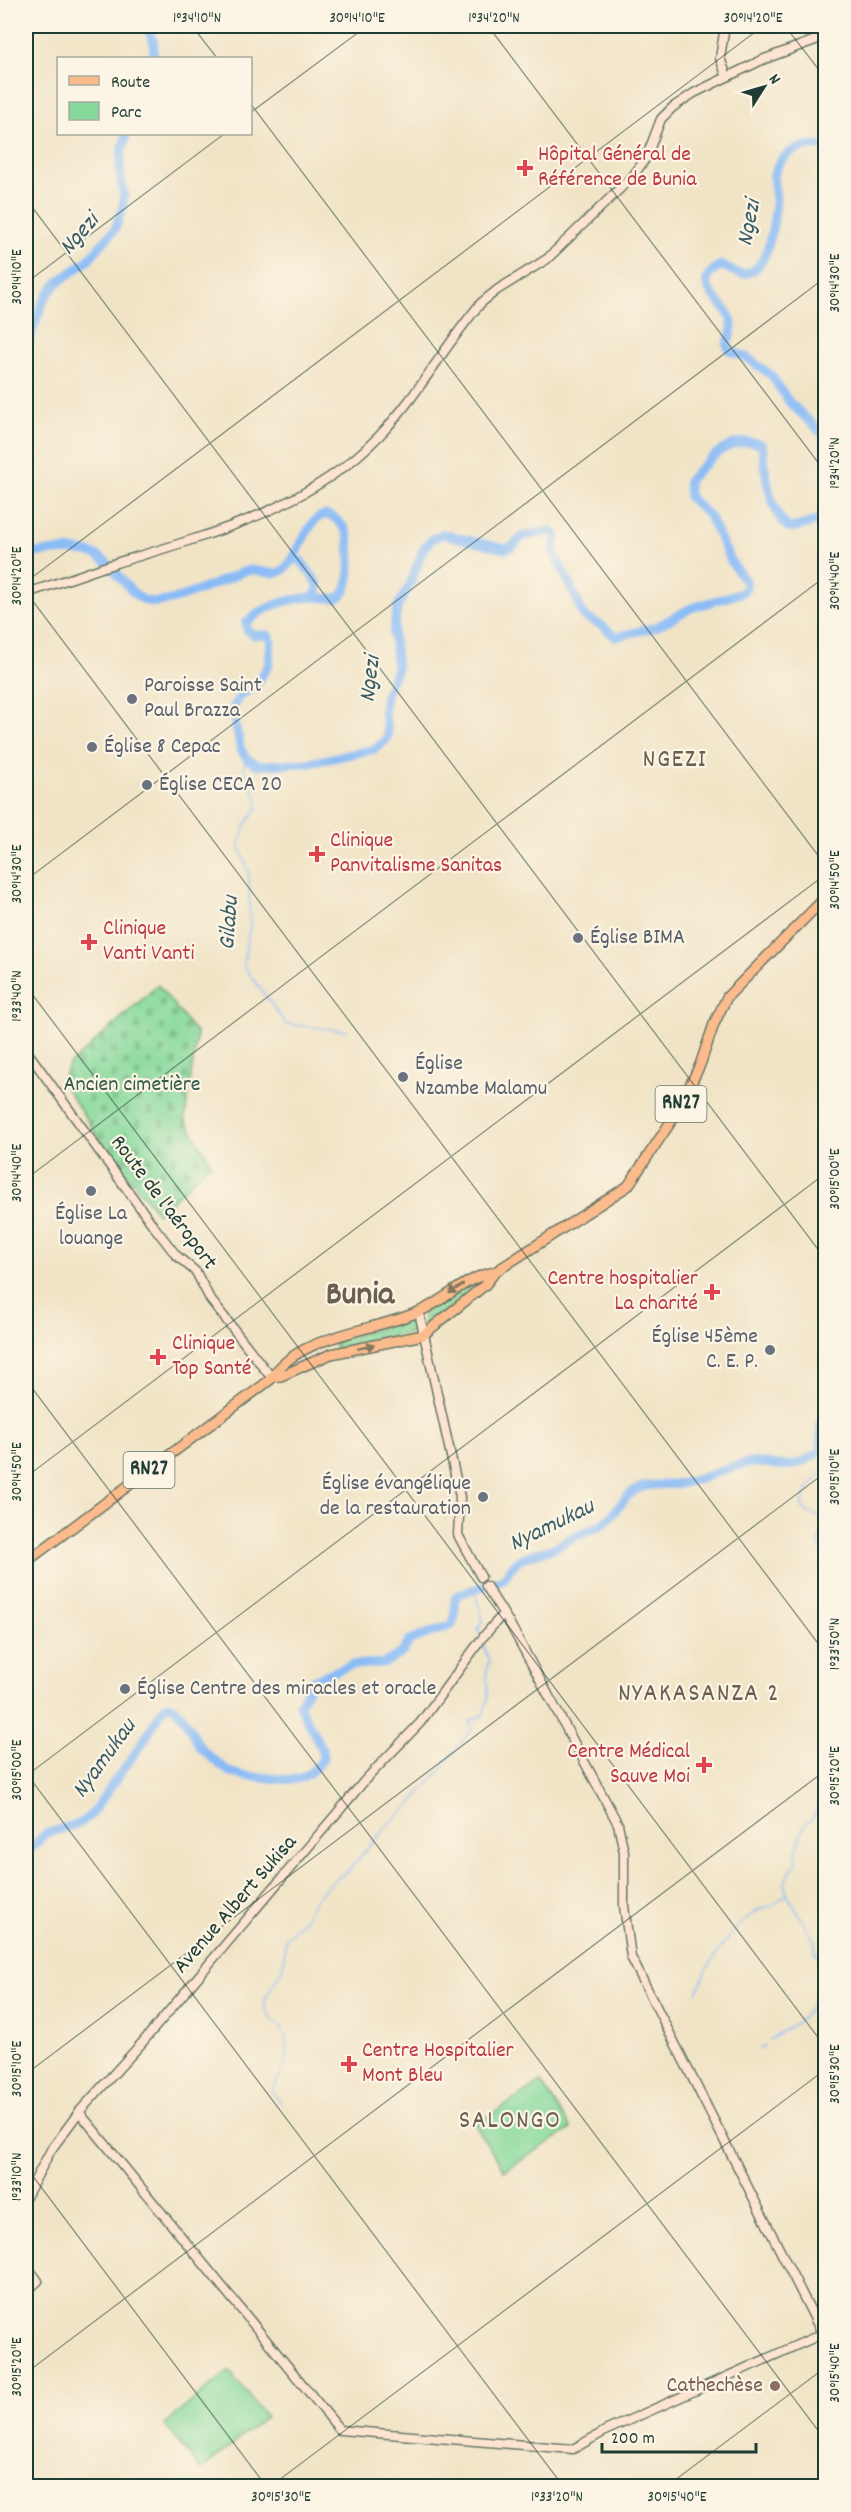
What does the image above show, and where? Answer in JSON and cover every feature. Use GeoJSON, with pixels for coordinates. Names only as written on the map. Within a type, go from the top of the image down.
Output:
{"type":"FeatureCollection","features":[{"type":"Feature","properties":{"kind":"main road","name":"RN27"},"geometry":{"type":"LineString","coordinates":[[271,1377],[281,1376],[331,1354],[423,1335],[485,1285],[495,1272],[628,1186],[676,1114],[700,1065],[714,1024],[727,997],[825,897]]}},
{"type":"Feature","properties":{"kind":"main road","name":"RN27"},"geometry":{"type":"LineString","coordinates":[[26,1562],[271,1377],[301,1351],[327,1340],[419,1312],[480,1275],[495,1272]]}},
{"type":"Feature","properties":{"kind":"main road"},"geometry":{"type":"LineString","coordinates":[[327,1340],[331,1354]]}},
{"type":"Feature","properties":{"kind":"street"},"geometry":{"type":"LineString","coordinates":[[725,26],[720,58],[727,76]]}},
{"type":"Feature","properties":{"kind":"street"},"geometry":{"type":"LineString","coordinates":[[26,593],[262,514],[299,496],[350,461],[378,438],[403,411],[481,303],[497,290],[547,259],[633,176],[646,158],[661,119],[673,106],[727,76],[825,36]]}},
{"type":"Feature","properties":{"kind":"street","name":"Route de l'aéroport"},"geometry":{"type":"LineString","coordinates":[[26,1050],[75,1114],[152,1224],[176,1255],[196,1272],[210,1299],[271,1377]]}},
{"type":"Feature","properties":{"kind":"street"},"geometry":{"type":"LineString","coordinates":[[419,1312],[459,1497],[458,1535],[481,1577]]}},
{"type":"Feature","properties":{"kind":"street"},"geometry":{"type":"LineString","coordinates":[[79,2112],[340,2430],[573,2449],[607,2430],[824,2338],[631,1957],[624,1906],[624,1852],[618,1824],[510,1624],[488,1589]]}},
{"type":"Feature","properties":{"kind":"street","name":"Avenue Albert Sukisa"},"geometry":{"type":"LineString","coordinates":[[26,2197],[51,2150],[79,2112],[141,2044],[366,1779],[420,1723],[481,1639],[503,1614]]}},
{"type":"Feature","properties":{"kind":"street"},"geometry":{"type":"LineString","coordinates":[[26,2265],[38,2281],[26,2292]]}},
{"type":"Feature","properties":{"kind":"green space","name":"Ancien cimetière"},"geometry":{"type":"Polygon","coordinates":[[[158,985],[197,1034],[185,1119],[211,1163],[158,1214],[103,1144],[61,1081],[69,1065],[158,985]]]}},
{"type":"Feature","properties":{"kind":"green space"},"geometry":{"type":"Polygon","coordinates":[[[482,1279],[482,1282],[428,1326],[423,1324],[423,1312],[482,1279]]]}},
{"type":"Feature","properties":{"kind":"green space"},"geometry":{"type":"Polygon","coordinates":[[[411,1318],[416,1324],[416,1329],[411,1333],[337,1348],[334,1346],[337,1341],[411,1318]]]}},
{"type":"Feature","properties":{"kind":"green space"},"geometry":{"type":"Polygon","coordinates":[[[541,2082],[571,2129],[504,2171],[475,2125],[541,2082]]]}},
{"type":"Feature","properties":{"kind":"green space"},"geometry":{"type":"Polygon","coordinates":[[[229,2371],[266,2417],[201,2470],[164,2424],[229,2371]]]}},
{"type":"Feature","properties":{"kind":"waterway","name":"Ngezi"},"geometry":{"type":"LineString","coordinates":[[146,26],[154,42],[153,57]]}},
{"type":"Feature","properties":{"kind":"waterway","name":"Ngezi"},"geometry":{"type":"LineString","coordinates":[[26,349],[42,304],[48,294],[58,282],[87,261],[115,229],[123,207],[121,152],[127,135]]}},
{"type":"Feature","properties":{"kind":"waterway","name":"Ngezi"},"geometry":{"type":"LineString","coordinates":[[826,147],[809,146],[794,150],[787,154],[777,166],[774,175],[776,203],[771,234],[765,256],[759,265],[743,274],[721,265],[711,273],[707,280],[712,294],[730,317],[732,328],[727,345],[730,351],[746,357],[771,375],[789,402],[823,434],[826,457]]}},
{"type":"Feature","properties":{"kind":"waterway","name":"Ngezi"},"geometry":{"type":"LineString","coordinates":[[26,553],[68,551],[93,554],[109,564],[135,594],[151,602],[160,602],[190,594],[247,571],[277,573],[286,568],[293,559],[312,524],[320,517],[328,515],[339,522],[349,539],[350,569],[346,590],[336,598],[312,597],[276,604],[260,612],[246,623],[247,630],[254,635],[268,635],[271,639],[269,664],[256,686],[240,696],[234,705],[241,750],[247,759],[258,765],[309,763],[375,749],[386,740],[388,734],[384,712],[386,694],[397,668],[393,633],[398,605],[410,585],[423,549],[431,540],[442,534],[505,549],[513,546],[523,536],[552,531],[556,536],[554,553],[581,612],[615,637],[656,627],[691,608],[741,593],[746,588],[746,582],[732,563],[709,516],[689,497],[688,481],[720,451],[740,442],[762,445],[772,501],[782,521],[789,528],[808,524],[826,516]]}},
{"type":"Feature","properties":{"kind":"waterway"},"geometry":{"type":"LineString","coordinates":[[295,558],[301,561],[318,584],[317,592],[312,597]]}},
{"type":"Feature","properties":{"kind":"waterway","name":"Gilabu"},"geometry":{"type":"LineString","coordinates":[[247,759],[243,767],[257,798],[258,807],[245,826],[239,845],[249,873],[250,925],[243,965],[286,1024],[347,1031]]}},
{"type":"Feature","properties":{"kind":"waterway","name":"Nyamukau"},"geometry":{"type":"LineString","coordinates":[[26,1854],[45,1834],[81,1823],[90,1816],[143,1742],[164,1707],[168,1705],[183,1717],[201,1748],[230,1772],[245,1776],[288,1780],[301,1778],[312,1771],[323,1759],[322,1749],[299,1705],[313,1680],[351,1665],[384,1663],[402,1653],[410,1640],[452,1625],[455,1616],[455,1598],[459,1594],[503,1580],[514,1565],[524,1557],[556,1547],[599,1526],[631,1493],[638,1489],[651,1485],[683,1483],[740,1465],[762,1463],[788,1466],[808,1459],[821,1450],[821,1422],[826,1412]]}},
{"type":"Feature","properties":{"kind":"waterway"},"geometry":{"type":"LineString","coordinates":[[821,1450],[824,1459],[821,1474],[807,1491],[802,1506],[806,1511],[825,1519],[818,1542],[826,1558]]}},
{"type":"Feature","properties":{"kind":"waterway"},"geometry":{"type":"LineString","coordinates":[[474,1589],[483,1621],[478,1629],[480,1635]]}},
{"type":"Feature","properties":{"kind":"waterway"},"geometry":{"type":"LineString","coordinates":[[284,2068],[287,2053],[285,2036],[280,2026],[271,2019],[265,2009],[265,1999],[283,1967],[286,1938],[305,1918],[316,1898],[334,1880],[347,1872],[390,1823],[412,1804],[431,1782],[472,1729],[470,1721],[483,1715],[488,1698],[487,1669],[489,1662],[483,1642]]}},
{"type":"Feature","properties":{"kind":"waterway"},"geometry":{"type":"LineString","coordinates":[[826,1792],[813,1818],[804,1825],[796,1853],[796,1863],[784,1883],[787,1894],[814,1940],[816,1953],[826,1965]]}},
{"type":"Feature","properties":{"kind":"waterway"},"geometry":{"type":"LineString","coordinates":[[697,1993],[706,1971],[736,1929],[756,1911],[773,1905],[786,1895]]}},
{"type":"Feature","properties":{"kind":"waterway"},"geometry":{"type":"LineString","coordinates":[[770,2040],[802,2018],[826,1982]]}},
{"type":"Feature","properties":{"kind":"waterway"},"geometry":{"type":"LineString","coordinates":[[759,2050],[765,2045]]}},
{"type":"Feature","properties":{"kind":"waterway"},"geometry":{"type":"LineString","coordinates":[[281,2103],[272,2091],[282,2073]]}},
{"type":"Feature","properties":{"kind":"place","name":"Hôpital Général de Référence de Bunia"},"geometry":{"type":"Point","coordinates":[525,168]}},
{"type":"Feature","properties":{"kind":"place","name":"Paroisse Saint Paul Brazza"},"geometry":{"type":"Point","coordinates":[132,699]}},
{"type":"Feature","properties":{"kind":"place","name":"Église 8 Cepac"},"geometry":{"type":"Point","coordinates":[92,747]}},
{"type":"Feature","properties":{"kind":"place","name":"Église CECA 20"},"geometry":{"type":"Point","coordinates":[147,785]}},
{"type":"Feature","properties":{"kind":"place","name":"Clinique Panvitalisme Sanitas"},"geometry":{"type":"Point","coordinates":[317,854]}},
{"type":"Feature","properties":{"kind":"place","name":"Église BIMA"},"geometry":{"type":"Point","coordinates":[578,938]}},
{"type":"Feature","properties":{"kind":"place","name":"Clinique Vanti Vanti"},"geometry":{"type":"Point","coordinates":[89,942]}},
{"type":"Feature","properties":{"kind":"place","name":"Église Nzambe Malamu"},"geometry":{"type":"Point","coordinates":[403,1077]}},
{"type":"Feature","properties":{"kind":"place","name":"Église La louange"},"geometry":{"type":"Point","coordinates":[91,1191]}},
{"type":"Feature","properties":{"kind":"place","name":"Centre hospitalier La charité"},"geometry":{"type":"Point","coordinates":[712,1292]}},
{"type":"Feature","properties":{"kind":"place","name":"Église 45ème C. E. P."},"geometry":{"type":"Point","coordinates":[770,1350]}},
{"type":"Feature","properties":{"kind":"place","name":"Clinique Top Santé"},"geometry":{"type":"Point","coordinates":[158,1357]}},
{"type":"Feature","properties":{"kind":"place","name":"Église évangélique de la restauration"},"geometry":{"type":"Point","coordinates":[483,1497]}},
{"type":"Feature","properties":{"kind":"place","name":"Église Centre des miracles et oracle"},"geometry":{"type":"Point","coordinates":[125,1689]}},
{"type":"Feature","properties":{"kind":"place","name":"Centre Médical Sauve Moi"},"geometry":{"type":"Point","coordinates":[704,1765]}},
{"type":"Feature","properties":{"kind":"place","name":"Centre Hospitalier Mont Bleu"},"geometry":{"type":"Point","coordinates":[349,2064]}},
{"type":"Feature","properties":{"kind":"place","name":"Cathechèse"},"geometry":{"type":"Point","coordinates":[775,2386]}},
{"type":"Feature","properties":{"kind":"district","name":"NGEZI"},"geometry":{"type":"Point","coordinates":[675,760]}},
{"type":"Feature","properties":{"kind":"district","name":"Bunia"},"geometry":{"type":"Point","coordinates":[360,1296]}},
{"type":"Feature","properties":{"kind":"district","name":"NYAKASANZA 2"},"geometry":{"type":"Point","coordinates":[699,1694]}},
{"type":"Feature","properties":{"kind":"district","name":"SALONGO"},"geometry":{"type":"Point","coordinates":[510,2121]}}]}
